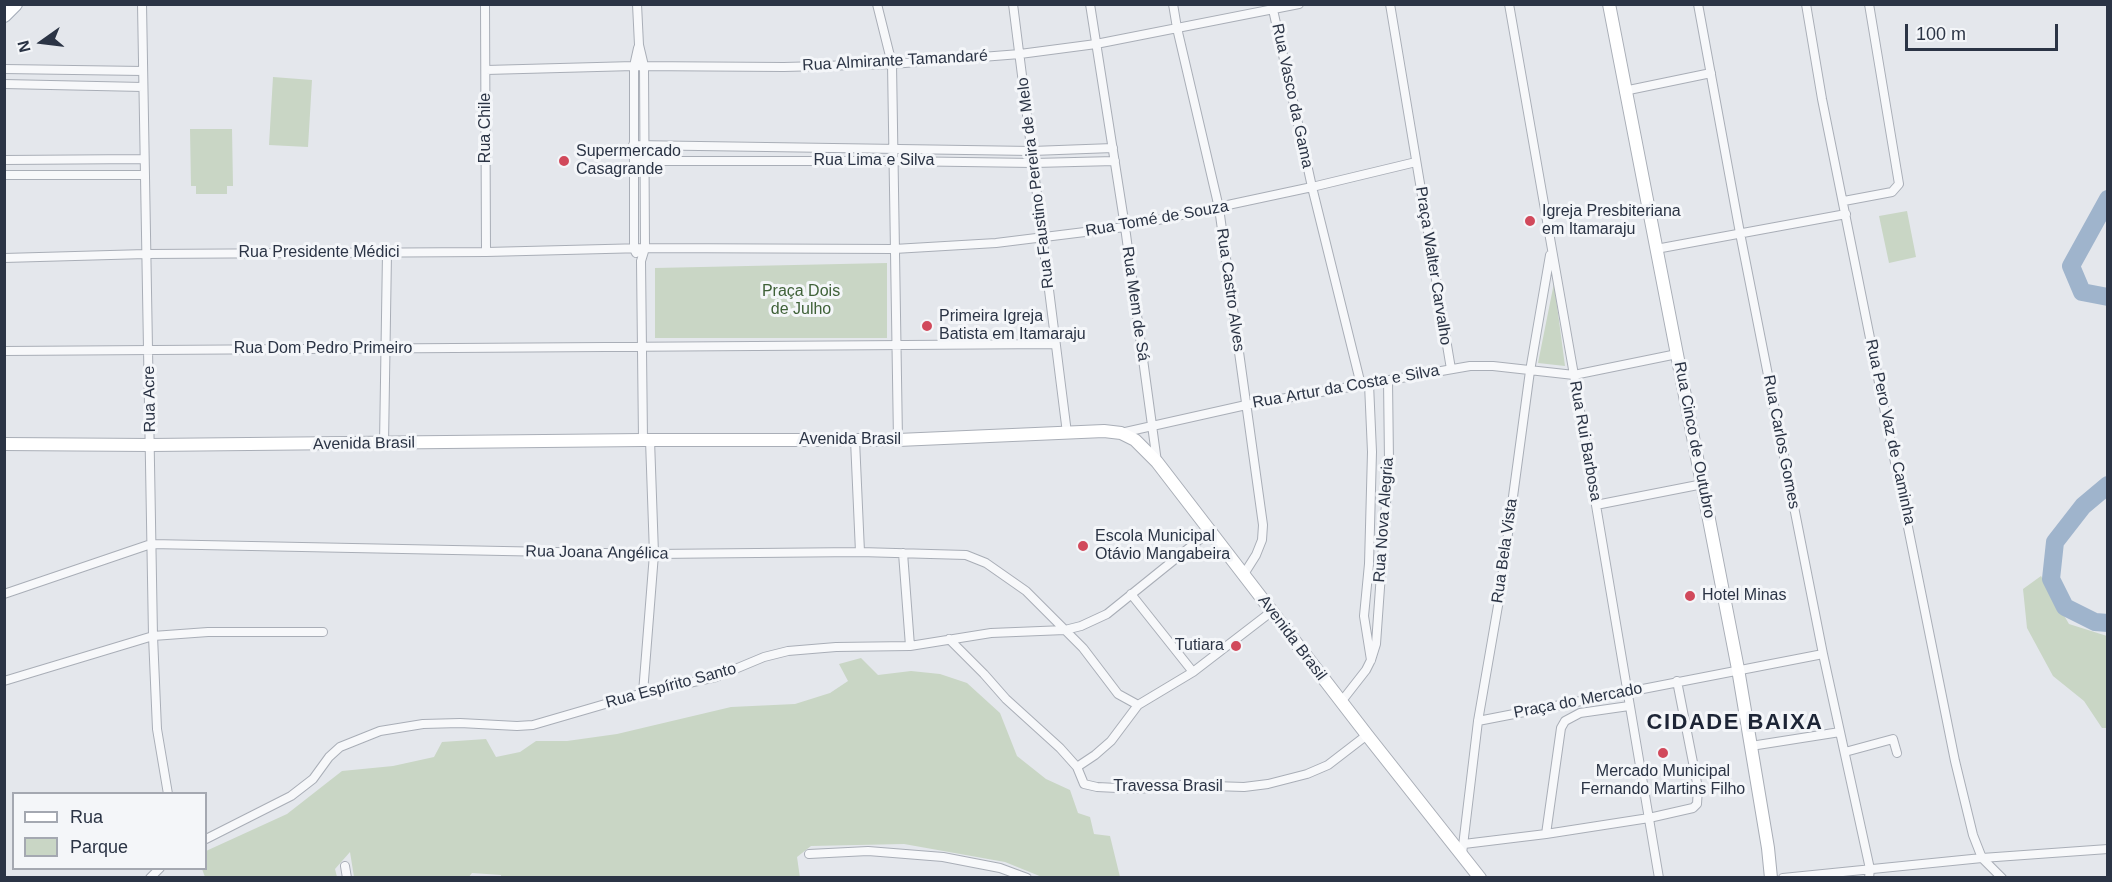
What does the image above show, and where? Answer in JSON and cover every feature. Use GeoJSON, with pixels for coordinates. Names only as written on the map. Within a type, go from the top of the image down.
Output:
{"type":"FeatureCollection","features":[{"type":"Feature","properties":{"kind":"main road"},"geometry":{"type":"LineString","coordinates":[[4,15],[15,4]]}},
{"type":"Feature","properties":{"kind":"street","name":"Rua Acre"},"geometry":{"type":"LineString","coordinates":[[142,4],[143,175],[149,349],[153,636],[158,729],[168,792]]}},
{"type":"Feature","properties":{"kind":"street","name":"Rua Chile"},"geometry":{"type":"LineString","coordinates":[[485,4],[486,252]]}},
{"type":"Feature","properties":{"kind":"street"},"geometry":{"type":"LineString","coordinates":[[637,4],[639,45],[644,66],[645,248],[641,261],[641,346],[654,554],[643,693]]}},
{"type":"Feature","properties":{"kind":"street"},"geometry":{"type":"LineString","coordinates":[[877,4],[892,64],[898,440]]}},
{"type":"Feature","properties":{"kind":"street","name":"Rua Faustino Pereira de Melo"},"geometry":{"type":"LineString","coordinates":[[1013,4],[1067,433]]}},
{"type":"Feature","properties":{"kind":"street","name":"Rua Mem de Sá"},"geometry":{"type":"LineString","coordinates":[[1090,4],[1125,227],[1157,462]]}},
{"type":"Feature","properties":{"kind":"street","name":"Rua Castro Alves"},"geometry":{"type":"LineString","coordinates":[[1173,4],[1219,208],[1263,525],[1262,540],[1244,574]]}},
{"type":"Feature","properties":{"kind":"street","name":"Rua Almirante Tamandaré"},"geometry":{"type":"LineString","coordinates":[[486,70],[634,66],[784,67],[892,64],[1020,54],[1096,44],[1273,7],[1299,4]]}},
{"type":"Feature","properties":{"kind":"street","name":"Praça Walter Carvalho"},"geometry":{"type":"LineString","coordinates":[[1390,4],[1451,369]]}},
{"type":"Feature","properties":{"kind":"street","name":"Rua Rui Barbosa"},"geometry":{"type":"LineString","coordinates":[[1509,4],[1659,878]]}},
{"type":"Feature","properties":{"kind":"street","name":"Rua Cinco de Outubro"},"geometry":{"type":"LineString","coordinates":[[1609,4],[1624,91],[1738,669],[1771,878]]}},
{"type":"Feature","properties":{"kind":"street","name":"Rua Carlos Gomes"},"geometry":{"type":"LineString","coordinates":[[1698,4],[1740,233],[1823,654],[1869,873]]}},
{"type":"Feature","properties":{"kind":"street","name":"Rua Pero Vaz de Caminha"},"geometry":{"type":"LineString","coordinates":[[1806,4],[1822,99],[1955,761],[1973,835],[1982,858]]}},
{"type":"Feature","properties":{"kind":"street"},"geometry":{"type":"LineString","coordinates":[[1844,201],[1893,192],[1899,184],[1869,4]]}},
{"type":"Feature","properties":{"kind":"street","name":"Rua Vasco da Gama"},"geometry":{"type":"LineString","coordinates":[[1273,7],[1312,187]]}},
{"type":"Feature","properties":{"kind":"street"},"geometry":{"type":"LineString","coordinates":[[639,45],[634,66],[633,145],[634,249],[641,261]]}},
{"type":"Feature","properties":{"kind":"street"},"geometry":{"type":"LineString","coordinates":[[4,69],[143,71]]}},
{"type":"Feature","properties":{"kind":"street"},"geometry":{"type":"LineString","coordinates":[[1624,91],[1711,73]]}},
{"type":"Feature","properties":{"kind":"street"},"geometry":{"type":"LineString","coordinates":[[4,84],[143,87]]}},
{"type":"Feature","properties":{"kind":"street","name":"Rua Lima e Silva"},"geometry":{"type":"LineString","coordinates":[[633,145],[1032,150],[1113,148]]}},
{"type":"Feature","properties":{"kind":"street"},"geometry":{"type":"LineString","coordinates":[[4,160],[144,159]]}},
{"type":"Feature","properties":{"kind":"street"},"geometry":{"type":"LineString","coordinates":[[15,160],[15,174]]}},
{"type":"Feature","properties":{"kind":"street","name":"Rua Lima e Silva"},"geometry":{"type":"LineString","coordinates":[[634,161],[1034,163],[1115,161]]}},
{"type":"Feature","properties":{"kind":"street","name":"Rua Tomé de Souza"},"geometry":{"type":"LineString","coordinates":[[894,249],[1042,238],[1125,227],[1219,208],[1416,162]]}},
{"type":"Feature","properties":{"kind":"street"},"geometry":{"type":"LineString","coordinates":[[4,175],[143,175]]}},
{"type":"Feature","properties":{"kind":"street"},"geometry":{"type":"LineString","coordinates":[[1312,187],[1365,384]]}},
{"type":"Feature","properties":{"kind":"street"},"geometry":{"type":"LineString","coordinates":[[1656,249],[1846,214]]}},
{"type":"Feature","properties":{"kind":"street","name":"Rua Bela Vista"},"geometry":{"type":"LineString","coordinates":[[1463,849],[1478,721],[1499,600],[1530,371],[1552,248]]}},
{"type":"Feature","properties":{"kind":"street"},"geometry":{"type":"LineString","coordinates":[[634,249],[894,249]]}},
{"type":"Feature","properties":{"kind":"street","name":"Rua Presidente Médici"},"geometry":{"type":"LineString","coordinates":[[4,258],[146,254],[634,249]]}},
{"type":"Feature","properties":{"kind":"street"},"geometry":{"type":"LineString","coordinates":[[384,444],[387,253]]}},
{"type":"Feature","properties":{"kind":"street"},"geometry":{"type":"LineString","coordinates":[[641,346],[1055,344]]}},
{"type":"Feature","properties":{"kind":"street","name":"Rua Dom Pedro Primeiro"},"geometry":{"type":"LineString","coordinates":[[4,351],[641,346]]}},
{"type":"Feature","properties":{"kind":"street","name":"Rua Artur da Costa e Silva"},"geometry":{"type":"LineString","coordinates":[[1121,433],[1246,405],[1451,369],[1493,366],[1574,375],[1677,354]]}},
{"type":"Feature","properties":{"kind":"street","name":"Rua Nova Alegria"},"geometry":{"type":"LineString","coordinates":[[1341,702],[1371,660],[1376,644],[1389,461],[1388,380]]}},
{"type":"Feature","properties":{"kind":"street","name":"Rua Nova Alegria"},"geometry":{"type":"LineString","coordinates":[[1365,384],[1372,452],[1369,564],[1364,616],[1371,660]]}},
{"type":"Feature","properties":{"kind":"street","name":"Avenida Brasil"},"geometry":{"type":"LineString","coordinates":[[4,444],[898,440],[1121,433],[1135,440],[1157,462],[1367,735],[1463,849],[1480,878]]}},
{"type":"Feature","properties":{"kind":"street"},"geometry":{"type":"LineString","coordinates":[[855,440],[860,552]]}},
{"type":"Feature","properties":{"kind":"street"},"geometry":{"type":"LineString","coordinates":[[1596,505],[1703,484]]}},
{"type":"Feature","properties":{"kind":"street","name":"Rua Espírito Santo"},"geometry":{"type":"LineString","coordinates":[[207,838],[291,796],[313,779],[329,757],[340,747],[371,734],[423,724],[533,725],[643,693],[716,677],[764,657],[789,651],[836,647],[910,646],[1019,630],[1065,630],[1092,622],[1107,614],[1210,531]]}},
{"type":"Feature","properties":{"kind":"street","name":"Rua Joana Angélica"},"geometry":{"type":"LineString","coordinates":[[4,594],[151,544],[654,554],[860,552],[966,555],[986,563],[1026,591],[1083,648],[1118,694],[1138,705]]}},
{"type":"Feature","properties":{"kind":"street"},"geometry":{"type":"LineString","coordinates":[[903,554],[910,646]]}},
{"type":"Feature","properties":{"kind":"street"},"geometry":{"type":"LineString","coordinates":[[1131,594],[1193,672]]}},
{"type":"Feature","properties":{"kind":"street"},"geometry":{"type":"LineString","coordinates":[[1077,767],[1111,741],[1138,705],[1193,672],[1271,612]]}},
{"type":"Feature","properties":{"kind":"street"},"geometry":{"type":"LineString","coordinates":[[4,681],[153,636],[208,632],[323,632]]}},
{"type":"Feature","properties":{"kind":"street","name":"Travessa Brasil"},"geometry":{"type":"LineString","coordinates":[[949,639],[1006,699],[1060,748],[1077,767],[1083,784],[1138,789],[1182,785],[1244,787],[1268,784],[1307,774],[1328,765],[1367,735]]}},
{"type":"Feature","properties":{"kind":"street","name":"Praça do Mercado"},"geometry":{"type":"LineString","coordinates":[[1478,721],[1823,654]]}},
{"type":"Feature","properties":{"kind":"street"},"geometry":{"type":"LineString","coordinates":[[1463,849],[1649,818],[1687,810],[1697,804],[1698,788],[1677,681]]}},
{"type":"Feature","properties":{"kind":"street","name":"Praça do Mercado"},"geometry":{"type":"LineString","coordinates":[[1546,834],[1561,728],[1565,721],[1580,713],[1629,706]]}},
{"type":"Feature","properties":{"kind":"street"},"geometry":{"type":"LineString","coordinates":[[1751,746],[1840,732]]}},
{"type":"Feature","properties":{"kind":"street"},"geometry":{"type":"LineString","coordinates":[[1845,752],[1893,739],[1898,753]]}},
{"type":"Feature","properties":{"kind":"street"},"geometry":{"type":"LineString","coordinates":[[1783,878],[1869,873],[1982,858],[2108,849]]}},
{"type":"Feature","properties":{"kind":"street"},"geometry":{"type":"LineString","coordinates":[[809,854],[868,851],[934,856],[978,862],[1027,878]]}},
{"type":"Feature","properties":{"kind":"street"},"geometry":{"type":"LineString","coordinates":[[1982,858],[2002,878]]}},
{"type":"Feature","properties":{"kind":"street"},"geometry":{"type":"LineString","coordinates":[[345,866],[347,878]]}},
{"type":"Feature","properties":{"kind":"green space"},"geometry":{"type":"Polygon","coordinates":[[[273,77],[312,80],[308,147],[269,145],[273,77]]]}},
{"type":"Feature","properties":{"kind":"green space"},"geometry":{"type":"Polygon","coordinates":[[[190,129],[232,129],[233,186],[227,186],[227,194],[196,194],[196,186],[191,186],[190,129]]]}},
{"type":"Feature","properties":{"kind":"green space"},"geometry":{"type":"Polygon","coordinates":[[[1907,211],[1916,257],[1889,263],[1879,216],[1907,211]]]}},
{"type":"Feature","properties":{"kind":"green space","name":"Praça Dois de Julho"},"geometry":{"type":"Polygon","coordinates":[[[887,263],[887,338],[655,338],[655,268],[887,263]]]}},
{"type":"Feature","properties":{"kind":"green space"},"geometry":{"type":"Polygon","coordinates":[[[1554,283],[1565,366],[1538,363],[1554,283]]]}},
{"type":"Feature","properties":{"kind":"green space"},"geometry":{"type":"Polygon","coordinates":[[[2041,576],[2069,624],[2107,636],[2107,728],[2102,728],[2084,701],[2053,676],[2027,628],[2023,589],[2041,576]]]}},
{"type":"Feature","properties":{"kind":"green space"},"geometry":{"type":"Polygon","coordinates":[[[861,658],[878,675],[911,671],[940,674],[967,683],[1000,713],[1017,756],[1046,779],[1070,790],[1078,813],[1090,817],[1094,834],[1110,836],[1120,877],[1042,877],[1005,862],[904,844],[811,846],[797,857],[800,878],[501,878],[501,875],[472,873],[468,878],[354,877],[350,852],[335,869],[337,877],[205,877],[202,870],[207,870],[207,851],[287,814],[342,771],[393,766],[434,757],[442,742],[486,739],[496,757],[520,752],[536,741],[567,741],[617,734],[731,707],[795,704],[830,693],[848,681],[839,664],[861,658]]]}},
{"type":"Feature","properties":{"kind":"waterway"},"geometry":{"type":"LineString","coordinates":[[2108,199],[2071,266],[2082,292],[2108,297]]}},
{"type":"Feature","properties":{"kind":"waterway"},"geometry":{"type":"LineString","coordinates":[[2108,485],[2083,506],[2055,542],[2051,579],[2065,607],[2095,622],[2108,623]]}},
{"type":"Feature","properties":{"kind":"place","name":"Supermercado Casagrande"},"geometry":{"type":"Point","coordinates":[564,161]}},
{"type":"Feature","properties":{"kind":"place","name":"Igreja Presbiteriana em Itamaraju"},"geometry":{"type":"Point","coordinates":[1530,221]}},
{"type":"Feature","properties":{"kind":"place","name":"Primeira Igreja Batista em Itamaraju"},"geometry":{"type":"Point","coordinates":[927,326]}},
{"type":"Feature","properties":{"kind":"place","name":"Escola Municipal Otávio Mangabeira"},"geometry":{"type":"Point","coordinates":[1083,546]}},
{"type":"Feature","properties":{"kind":"place","name":"Hotel Minas"},"geometry":{"type":"Point","coordinates":[1690,596]}},
{"type":"Feature","properties":{"kind":"place","name":"Tutiara"},"geometry":{"type":"Point","coordinates":[1236,646]}},
{"type":"Feature","properties":{"kind":"place","name":"Mercado Municipal Fernando Martins Filho"},"geometry":{"type":"Point","coordinates":[1663,753]}},
{"type":"Feature","properties":{"kind":"district","name":"CIDADE BAIXA"},"geometry":{"type":"Point","coordinates":[1735,723]}}]}
